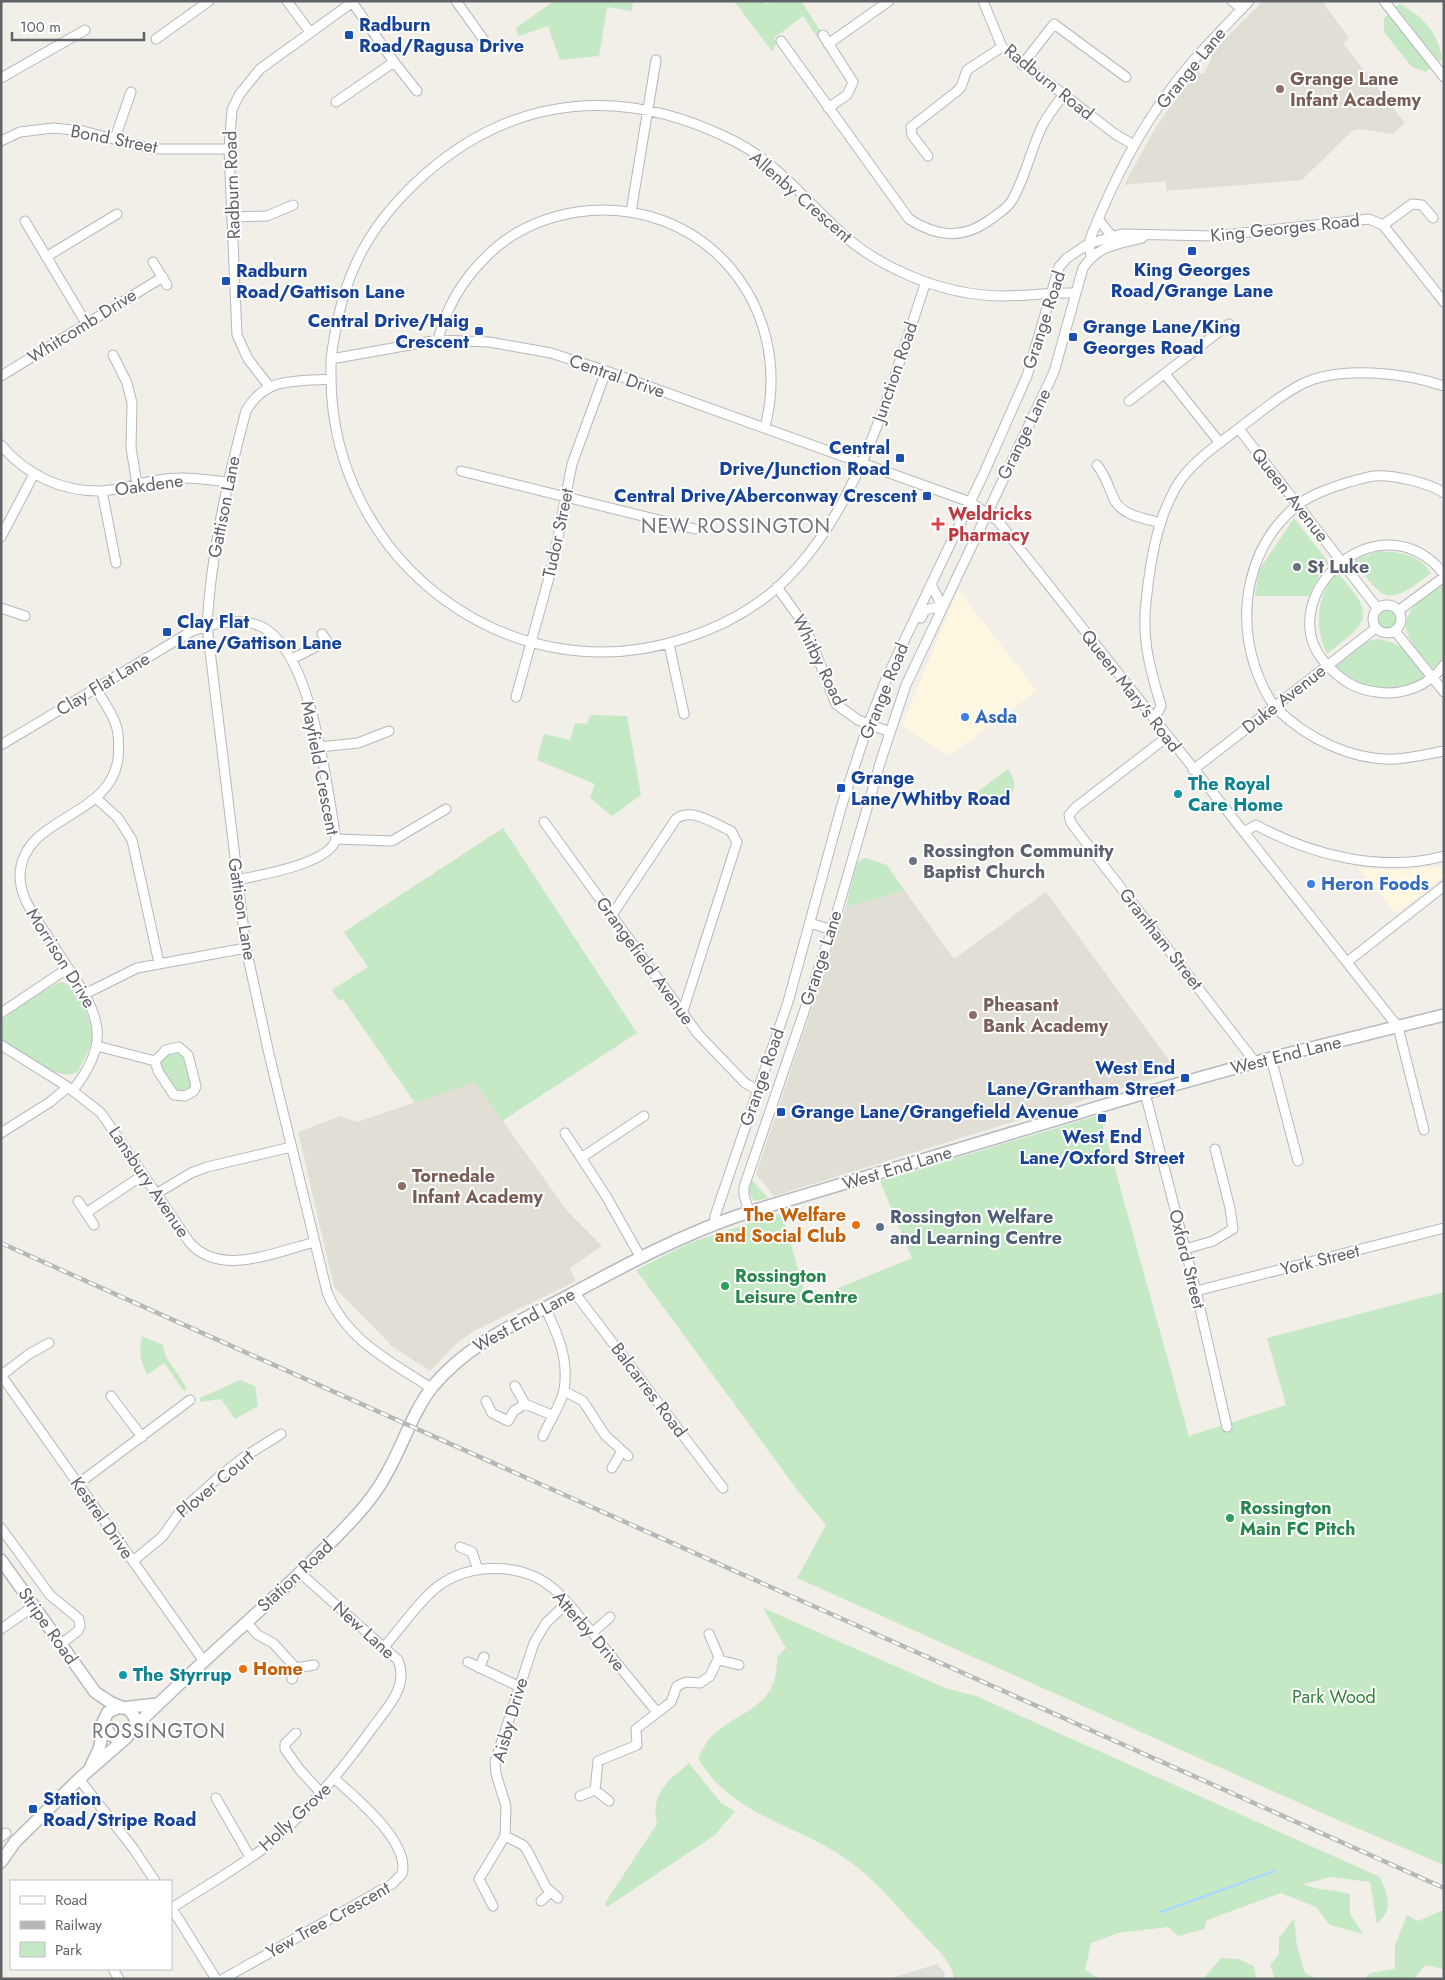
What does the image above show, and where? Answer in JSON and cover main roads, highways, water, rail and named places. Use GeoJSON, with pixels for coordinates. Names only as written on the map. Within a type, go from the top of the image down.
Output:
{"type":"FeatureCollection","features":[{"type":"Feature","properties":{"kind":"waterway"},"geometry":{"type":"LineString","coordinates":[[1161,1912],[1274,1871]]}},
{"type":"Feature","properties":{"kind":"railway"},"geometry":{"type":"LineString","coordinates":[[1,1243],[1444,1888]]}},
{"type":"Feature","properties":{"kind":"place","name":"Radburn Road/Ragusa Drive"},"geometry":{"type":"Point","coordinates":[349,35]}},
{"type":"Feature","properties":{"kind":"place","name":"Grange Lane Infant Academy"},"geometry":{"type":"Point","coordinates":[1280,89]}},
{"type":"Feature","properties":{"kind":"place","name":"King Georges Road/Grange Lane"},"geometry":{"type":"Point","coordinates":[1192,251]}},
{"type":"Feature","properties":{"kind":"place","name":"Radburn Road/Gattison Lane"},"geometry":{"type":"Point","coordinates":[226,281]}},
{"type":"Feature","properties":{"kind":"place","name":"Central Drive/Haig Crescent"},"geometry":{"type":"Point","coordinates":[479,331]}},
{"type":"Feature","properties":{"kind":"place","name":"Grange Lane/King Georges Road"},"geometry":{"type":"Point","coordinates":[1073,337]}},
{"type":"Feature","properties":{"kind":"place","name":"Central Drive/Junction Road"},"geometry":{"type":"Point","coordinates":[900,458]}},
{"type":"Feature","properties":{"kind":"place","name":"Central Drive/Aberconway Crescent"},"geometry":{"type":"Point","coordinates":[927,496]}},
{"type":"Feature","properties":{"kind":"place","name":"Weldricks Pharmacy"},"geometry":{"type":"Point","coordinates":[938,524]}},
{"type":"Feature","properties":{"kind":"place","name":"St Luke"},"geometry":{"type":"Point","coordinates":[1297,567]}},
{"type":"Feature","properties":{"kind":"place","name":"Clay Flat Lane/Gattison Lane"},"geometry":{"type":"Point","coordinates":[167,632]}},
{"type":"Feature","properties":{"kind":"place","name":"Asda"},"geometry":{"type":"Point","coordinates":[965,717]}},
{"type":"Feature","properties":{"kind":"place","name":"Grange Lane/Whitby Road"},"geometry":{"type":"Point","coordinates":[841,788]}},
{"type":"Feature","properties":{"kind":"place","name":"The Royal Care Home"},"geometry":{"type":"Point","coordinates":[1178,794]}},
{"type":"Feature","properties":{"kind":"place","name":"Rossington Community Baptist Church"},"geometry":{"type":"Point","coordinates":[913,861]}},
{"type":"Feature","properties":{"kind":"place","name":"Heron Foods"},"geometry":{"type":"Point","coordinates":[1311,884]}},
{"type":"Feature","properties":{"kind":"place","name":"Pheasant Bank Academy"},"geometry":{"type":"Point","coordinates":[973,1015]}},
{"type":"Feature","properties":{"kind":"place","name":"West End Lane/Grantham Street"},"geometry":{"type":"Point","coordinates":[1185,1078]}},
{"type":"Feature","properties":{"kind":"place","name":"Grange Lane/Grangefield Avenue"},"geometry":{"type":"Point","coordinates":[781,1112]}},
{"type":"Feature","properties":{"kind":"place","name":"West End Lane/Oxford Street"},"geometry":{"type":"Point","coordinates":[1102,1118]}},
{"type":"Feature","properties":{"kind":"place","name":"Tornedale Infant Academy"},"geometry":{"type":"Point","coordinates":[402,1186]}},
{"type":"Feature","properties":{"kind":"place","name":"The Welfare and Social Club"},"geometry":{"type":"Point","coordinates":[856,1225]}},
{"type":"Feature","properties":{"kind":"place","name":"Rossington Welfare and Learning Centre"},"geometry":{"type":"Point","coordinates":[880,1227]}},
{"type":"Feature","properties":{"kind":"place","name":"Rossington Leisure Centre"},"geometry":{"type":"Point","coordinates":[725,1286]}},
{"type":"Feature","properties":{"kind":"place","name":"Rossington Main FC Pitch"},"geometry":{"type":"Point","coordinates":[1230,1518]}},
{"type":"Feature","properties":{"kind":"place","name":"Home"},"geometry":{"type":"Point","coordinates":[243,1669]}},
{"type":"Feature","properties":{"kind":"place","name":"The Styrrup"},"geometry":{"type":"Point","coordinates":[123,1675]}},
{"type":"Feature","properties":{"kind":"place","name":"Station Road/Stripe Road"},"geometry":{"type":"Point","coordinates":[33,1809]}},
{"type":"Feature","properties":{"kind":"district","name":"NEW ROSSINGTON"},"geometry":{"type":"Point","coordinates":[736,526]}},
{"type":"Feature","properties":{"kind":"district","name":"ROSSINGTON"},"geometry":{"type":"Point","coordinates":[159,1731]}},
{"type":"Feature","properties":{"kind":"park label","name":"Park Wood"},"geometry":{"type":"Point","coordinates":[1334,1697]}}]}
